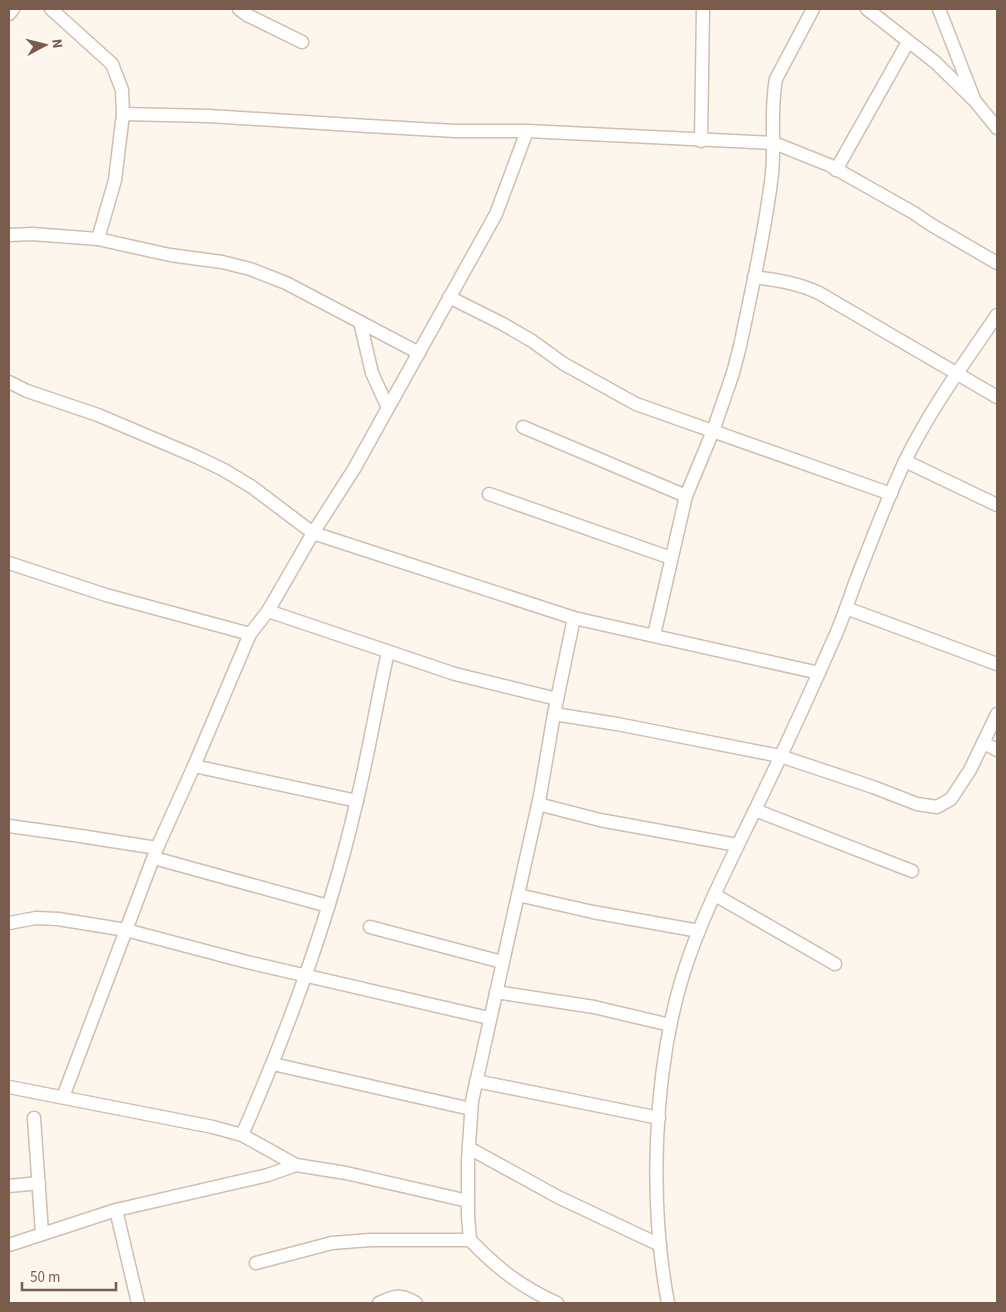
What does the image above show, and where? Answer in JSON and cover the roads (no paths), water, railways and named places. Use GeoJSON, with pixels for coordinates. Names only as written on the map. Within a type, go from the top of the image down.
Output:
{"type":"FeatureCollection","features":[{"type":"Feature","properties":{"kind":"street"},"geometry":{"type":"LineString","coordinates":[[9,14],[13,9]]}},
{"type":"Feature","properties":{"kind":"street"},"geometry":{"type":"LineString","coordinates":[[51,9],[112,64],[122,90],[122,114],[114,180],[98,239]]}},
{"type":"Feature","properties":{"kind":"street"},"geometry":{"type":"LineString","coordinates":[[239,9],[247,15],[302,42]]}},
{"type":"Feature","properties":{"kind":"street"},"geometry":{"type":"LineString","coordinates":[[700,140],[703,9]]}},
{"type":"Feature","properties":{"kind":"street"},"geometry":{"type":"LineString","coordinates":[[654,635],[686,496],[713,430],[733,373],[754,276],[772,174],[776,79],[813,9]]}},
{"type":"Feature","properties":{"kind":"street"},"geometry":{"type":"LineString","coordinates":[[867,9],[935,62],[975,101],[997,128]]}},
{"type":"Feature","properties":{"kind":"street"},"geometry":{"type":"LineString","coordinates":[[940,9],[975,101]]}},
{"type":"Feature","properties":{"kind":"street"},"geometry":{"type":"LineString","coordinates":[[836,170],[908,42]]}},
{"type":"Feature","properties":{"kind":"street"},"geometry":{"type":"LineString","coordinates":[[122,114],[209,116],[455,131],[527,131],[774,143],[836,170],[997,262]]}},
{"type":"Feature","properties":{"kind":"street"},"geometry":{"type":"LineString","coordinates":[[62,1097],[155,853],[250,634],[268,611],[313,533],[354,469],[496,214],[527,131]]}},
{"type":"Feature","properties":{"kind":"street"},"geometry":{"type":"LineString","coordinates":[[9,235],[32,234],[98,239],[170,255],[250,268],[286,283],[419,353]]}},
{"type":"Feature","properties":{"kind":"street"},"geometry":{"type":"LineString","coordinates":[[754,276],[782,280],[809,288],[997,397]]}},
{"type":"Feature","properties":{"kind":"street"},"geometry":{"type":"LineString","coordinates":[[449,297],[503,324],[532,341],[564,364],[636,404],[891,494]]}},
{"type":"Feature","properties":{"kind":"street"},"geometry":{"type":"LineString","coordinates":[[668,1303],[662,1271],[660,1245],[659,1118],[663,1068],[670,1025],[684,974],[699,931],[737,845],[834,640],[905,461],[955,373],[997,315]]}},
{"type":"Feature","properties":{"kind":"street"},"geometry":{"type":"LineString","coordinates":[[360,322],[372,373],[388,408]]}},
{"type":"Feature","properties":{"kind":"street"},"geometry":{"type":"LineString","coordinates":[[9,382],[27,391],[98,415],[204,460],[252,487],[313,533],[574,618],[819,673]]}},
{"type":"Feature","properties":{"kind":"street"},"geometry":{"type":"LineString","coordinates":[[522,426],[686,496]]}},
{"type":"Feature","properties":{"kind":"street"},"geometry":{"type":"LineString","coordinates":[[905,461],[997,506]]}},
{"type":"Feature","properties":{"kind":"street"},"geometry":{"type":"LineString","coordinates":[[489,494],[671,558]]}},
{"type":"Feature","properties":{"kind":"street"},"geometry":{"type":"LineString","coordinates":[[9,563],[106,594],[250,634]]}},
{"type":"Feature","properties":{"kind":"street"},"geometry":{"type":"LineString","coordinates":[[846,608],[997,664]]}},
{"type":"Feature","properties":{"kind":"street"},"geometry":{"type":"LineString","coordinates":[[268,611],[479,681],[557,699]]}},
{"type":"Feature","properties":{"kind":"street"},"geometry":{"type":"LineString","coordinates":[[470,1240],[468,1201],[471,1109],[538,804],[574,618]]}},
{"type":"Feature","properties":{"kind":"street"},"geometry":{"type":"LineString","coordinates":[[242,1135],[273,1064],[306,975],[328,906],[357,801],[388,652]]}},
{"type":"Feature","properties":{"kind":"street"},"geometry":{"type":"LineString","coordinates":[[554,714],[617,724],[780,756],[873,787],[916,804],[937,807],[951,799],[970,770],[997,714]]}},
{"type":"Feature","properties":{"kind":"street"},"geometry":{"type":"LineString","coordinates":[[984,743],[997,750]]}},
{"type":"Feature","properties":{"kind":"street"},"geometry":{"type":"LineString","coordinates":[[194,766],[357,801]]}},
{"type":"Feature","properties":{"kind":"street"},"geometry":{"type":"LineString","coordinates":[[538,804],[600,820],[737,845]]}},
{"type":"Feature","properties":{"kind":"street"},"geometry":{"type":"LineString","coordinates":[[755,810],[912,871]]}},
{"type":"Feature","properties":{"kind":"street"},"geometry":{"type":"LineString","coordinates":[[9,826],[155,853],[328,906]]}},
{"type":"Feature","properties":{"kind":"street"},"geometry":{"type":"LineString","coordinates":[[518,895],[593,912],[699,931]]}},
{"type":"Feature","properties":{"kind":"street"},"geometry":{"type":"LineString","coordinates":[[715,895],[835,964]]}},
{"type":"Feature","properties":{"kind":"street"},"geometry":{"type":"LineString","coordinates":[[9,923],[36,918],[58,919],[126,930],[247,962],[490,1018]]}},
{"type":"Feature","properties":{"kind":"street"},"geometry":{"type":"LineString","coordinates":[[370,927],[502,962]]}},
{"type":"Feature","properties":{"kind":"street"},"geometry":{"type":"LineString","coordinates":[[496,992],[594,1007],[670,1025]]}},
{"type":"Feature","properties":{"kind":"street"},"geometry":{"type":"LineString","coordinates":[[273,1064],[471,1109]]}},
{"type":"Feature","properties":{"kind":"street"},"geometry":{"type":"LineString","coordinates":[[476,1080],[659,1118]]}},
{"type":"Feature","properties":{"kind":"street"},"geometry":{"type":"LineString","coordinates":[[9,1086],[212,1127],[242,1135],[296,1165],[346,1173],[468,1201]]}},
{"type":"Feature","properties":{"kind":"street"},"geometry":{"type":"LineString","coordinates":[[34,1118],[42,1233]]}},
{"type":"Feature","properties":{"kind":"street"},"geometry":{"type":"LineString","coordinates":[[469,1148],[558,1196],[660,1245]]}},
{"type":"Feature","properties":{"kind":"street"},"geometry":{"type":"LineString","coordinates":[[9,1245],[116,1210],[268,1175],[296,1165]]}},
{"type":"Feature","properties":{"kind":"street"},"geometry":{"type":"LineString","coordinates":[[9,1186],[38,1183]]}},
{"type":"Feature","properties":{"kind":"street"},"geometry":{"type":"LineString","coordinates":[[116,1210],[138,1303]]}},
{"type":"Feature","properties":{"kind":"street"},"geometry":{"type":"LineString","coordinates":[[256,1263],[332,1243],[370,1240],[470,1240],[509,1277],[527,1289],[556,1303]]}},
{"type":"Feature","properties":{"kind":"street"},"geometry":{"type":"LineString","coordinates":[[379,1303],[394,1296],[403,1296],[416,1303]]}}]}
